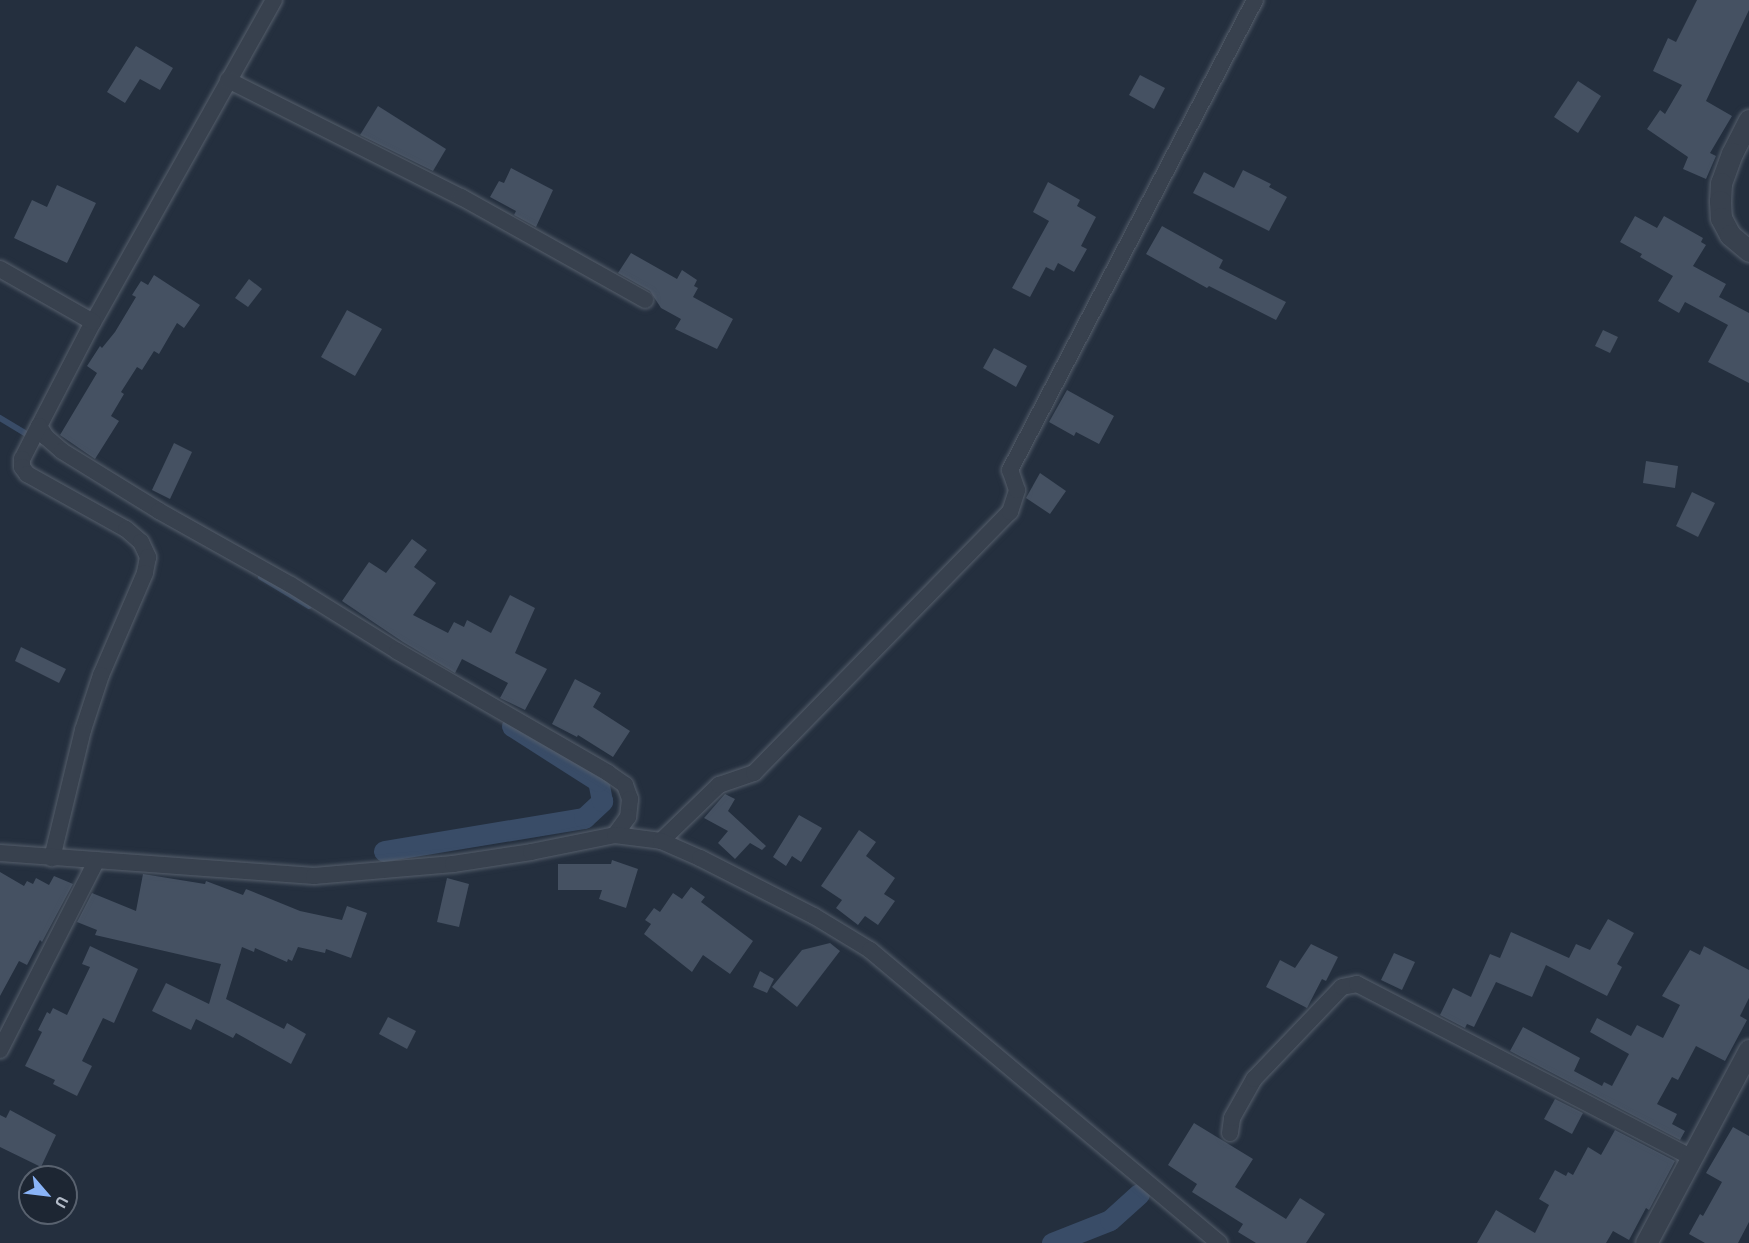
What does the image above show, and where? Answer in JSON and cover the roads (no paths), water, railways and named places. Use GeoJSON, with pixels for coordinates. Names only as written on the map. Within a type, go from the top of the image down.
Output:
{"type":"FeatureCollection","features":[{"type":"Feature","properties":{"kind":"street"},"geometry":{"type":"LineString","coordinates":[[52,858],[83,730],[101,675],[145,573],[148,557],[141,542],[126,529],[27,474],[22,467],[25,452],[93,321],[274,0]]}},
{"type":"Feature","properties":{"kind":"street"},"geometry":{"type":"LineString","coordinates":[[661,842],[719,785],[754,773],[1010,512],[1017,490],[1010,470],[1255,0]]}},
{"type":"Feature","properties":{"kind":"street"},"geometry":{"type":"LineString","coordinates":[[228,80],[461,197],[645,300]]}},
{"type":"Feature","properties":{"kind":"street"},"geometry":{"type":"LineString","coordinates":[[1749,120],[1732,153],[1721,183],[1720,218],[1730,235],[1749,251]]}},
{"type":"Feature","properties":{"kind":"street"},"geometry":{"type":"LineString","coordinates":[[0,268],[93,321]]}},
{"type":"Feature","properties":{"kind":"street"},"geometry":{"type":"LineString","coordinates":[[37,430],[62,451],[159,511],[291,585],[397,651],[608,773],[625,785],[630,799],[628,818],[615,835]]}},
{"type":"Feature","properties":{"kind":"street"},"geometry":{"type":"LineString","coordinates":[[0,854],[314,876],[453,864],[531,852],[615,835],[661,842],[700,858],[804,911],[840,930],[870,950],[1220,1243]]}},
{"type":"Feature","properties":{"kind":"street"},"geometry":{"type":"LineString","coordinates":[[0,1050],[97,860]]}},
{"type":"Feature","properties":{"kind":"street"},"geometry":{"type":"LineString","coordinates":[[1230,1133],[1232,1119],[1254,1079],[1342,987],[1356,984],[1692,1158]]}},
{"type":"Feature","properties":{"kind":"street"},"geometry":{"type":"LineString","coordinates":[[1646,1243],[1749,1050]]}},
{"type":"Feature","properties":{"kind":"waterway"},"geometry":{"type":"LineString","coordinates":[[0,418],[32,437]]}},
{"type":"Feature","properties":{"kind":"waterway"},"geometry":{"type":"LineString","coordinates":[[261,577],[309,606]]}},
{"type":"Feature","properties":{"kind":"waterway"},"geometry":{"type":"LineString","coordinates":[[384,851],[584,818],[602,801],[598,781],[512,726]]}},
{"type":"Feature","properties":{"kind":"waterway"},"geometry":{"type":"LineString","coordinates":[[1052,1243],[1110,1220],[1139,1194]]}}]}
